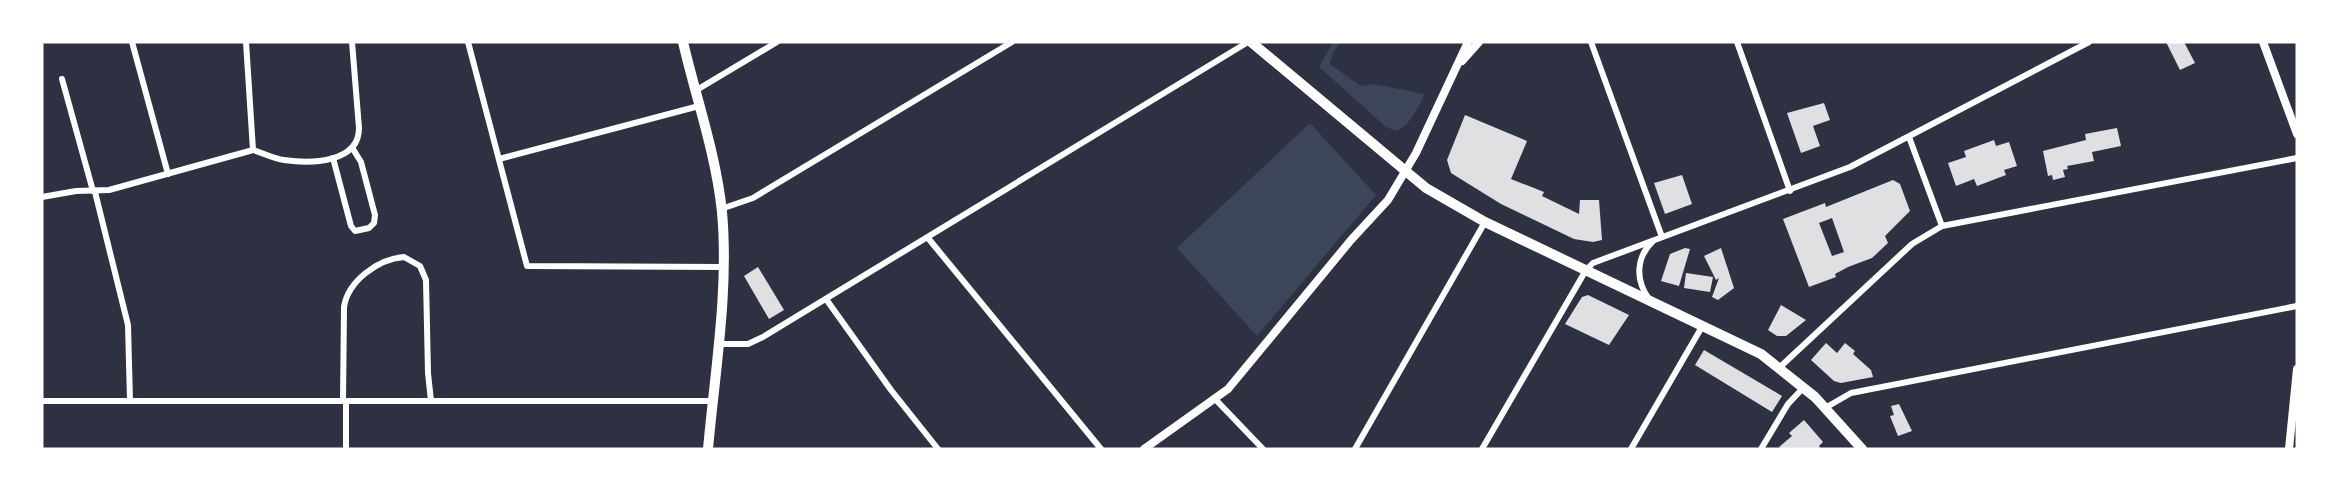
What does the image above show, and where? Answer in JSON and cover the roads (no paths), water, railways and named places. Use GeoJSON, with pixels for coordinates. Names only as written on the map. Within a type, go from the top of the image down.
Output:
{"type":"FeatureCollection","features":[{"type":"Feature","properties":{"kind":"main road"},"geometry":{"type":"LineString","coordinates":[[683,42],[721,209],[723,267],[708,449]]}},
{"type":"Feature","properties":{"kind":"main road"},"geometry":{"type":"LineString","coordinates":[[1250,42],[1426,188],[1485,222],[1704,325],[1780,367],[1804,387],[1862,449]]}},
{"type":"Feature","properties":{"kind":"street"},"geometry":{"type":"LineString","coordinates":[[132,42],[168,174]]}},
{"type":"Feature","properties":{"kind":"street"},"geometry":{"type":"LineString","coordinates":[[246,42],[253,150]]}},
{"type":"Feature","properties":{"kind":"street"},"geometry":{"type":"LineString","coordinates":[[42,197],[76,191],[94,192],[253,150],[286,161],[333,158],[353,149],[358,140],[359,128],[352,42]]}},
{"type":"Feature","properties":{"kind":"street"},"geometry":{"type":"LineString","coordinates":[[468,42],[527,266],[723,267]]}},
{"type":"Feature","properties":{"kind":"street"},"geometry":{"type":"LineString","coordinates":[[695,91],[777,42]]}},
{"type":"Feature","properties":{"kind":"street"},"geometry":{"type":"LineString","coordinates":[[721,209],[753,198],[1012,42]]}},
{"type":"Feature","properties":{"kind":"street"},"geometry":{"type":"LineString","coordinates":[[718,344],[756,341],[1250,42]]}},
{"type":"Feature","properties":{"kind":"street"},"geometry":{"type":"LineString","coordinates":[[1144,449],[1216,400],[1228,389],[1351,240],[1388,200],[1406,173],[1468,42]]}},
{"type":"Feature","properties":{"kind":"street"},"geometry":{"type":"LineString","coordinates":[[1456,69],[1479,42]]}},
{"type":"Feature","properties":{"kind":"street"},"geometry":{"type":"LineString","coordinates":[[1591,42],[1662,237]]}},
{"type":"Feature","properties":{"kind":"street"},"geometry":{"type":"LineString","coordinates":[[1737,42],[1790,191]]}},
{"type":"Feature","properties":{"kind":"street"},"geometry":{"type":"LineString","coordinates":[[1482,449],[1586,270],[1603,257],[1653,241],[1850,167],[2089,42]]}},
{"type":"Feature","properties":{"kind":"street"},"geometry":{"type":"LineString","coordinates":[[2263,42],[2297,134]]}},
{"type":"Feature","properties":{"kind":"street"},"geometry":{"type":"LineString","coordinates":[[62,79],[128,325],[130,400]]}},
{"type":"Feature","properties":{"kind":"street"},"geometry":{"type":"LineString","coordinates":[[499,159],[699,106]]}},
{"type":"Feature","properties":{"kind":"street"},"geometry":{"type":"LineString","coordinates":[[1909,137],[1942,226]]}},
{"type":"Feature","properties":{"kind":"street"},"geometry":{"type":"LineString","coordinates":[[333,158],[351,226],[355,231],[369,228],[374,223],[375,215],[361,162],[353,149]]}},
{"type":"Feature","properties":{"kind":"street"},"geometry":{"type":"LineString","coordinates":[[1780,367],[1912,244],[1942,226],[2297,158]]}},
{"type":"Feature","properties":{"kind":"street"},"geometry":{"type":"LineString","coordinates":[[1355,449],[1485,222]]}},
{"type":"Feature","properties":{"kind":"street"},"geometry":{"type":"LineString","coordinates":[[928,238],[1101,449]]}},
{"type":"Feature","properties":{"kind":"street"},"geometry":{"type":"LineString","coordinates":[[1649,299],[1642,288],[1639,270],[1643,254],[1653,241]]}},
{"type":"Feature","properties":{"kind":"street"},"geometry":{"type":"LineString","coordinates":[[346,449],[344,307],[347,296],[357,281],[390,260],[404,257],[420,266],[426,280],[428,373],[431,401]]}},
{"type":"Feature","properties":{"kind":"street"},"geometry":{"type":"LineString","coordinates":[[826,299],[891,390],[938,449]]}},
{"type":"Feature","properties":{"kind":"street"},"geometry":{"type":"LineString","coordinates":[[1825,408],[1851,393],[2297,306]]}},
{"type":"Feature","properties":{"kind":"street"},"geometry":{"type":"LineString","coordinates":[[1631,449],[1704,325]]}},
{"type":"Feature","properties":{"kind":"street"},"geometry":{"type":"LineString","coordinates":[[2289,449],[2297,371]]}},
{"type":"Feature","properties":{"kind":"street"},"geometry":{"type":"LineString","coordinates":[[1761,449],[1788,404],[1804,387]]}},
{"type":"Feature","properties":{"kind":"street"},"geometry":{"type":"LineString","coordinates":[[1216,400],[1263,449]]}},
{"type":"Feature","properties":{"kind":"street"},"geometry":{"type":"LineString","coordinates":[[42,401],[713,402]]}}]}
